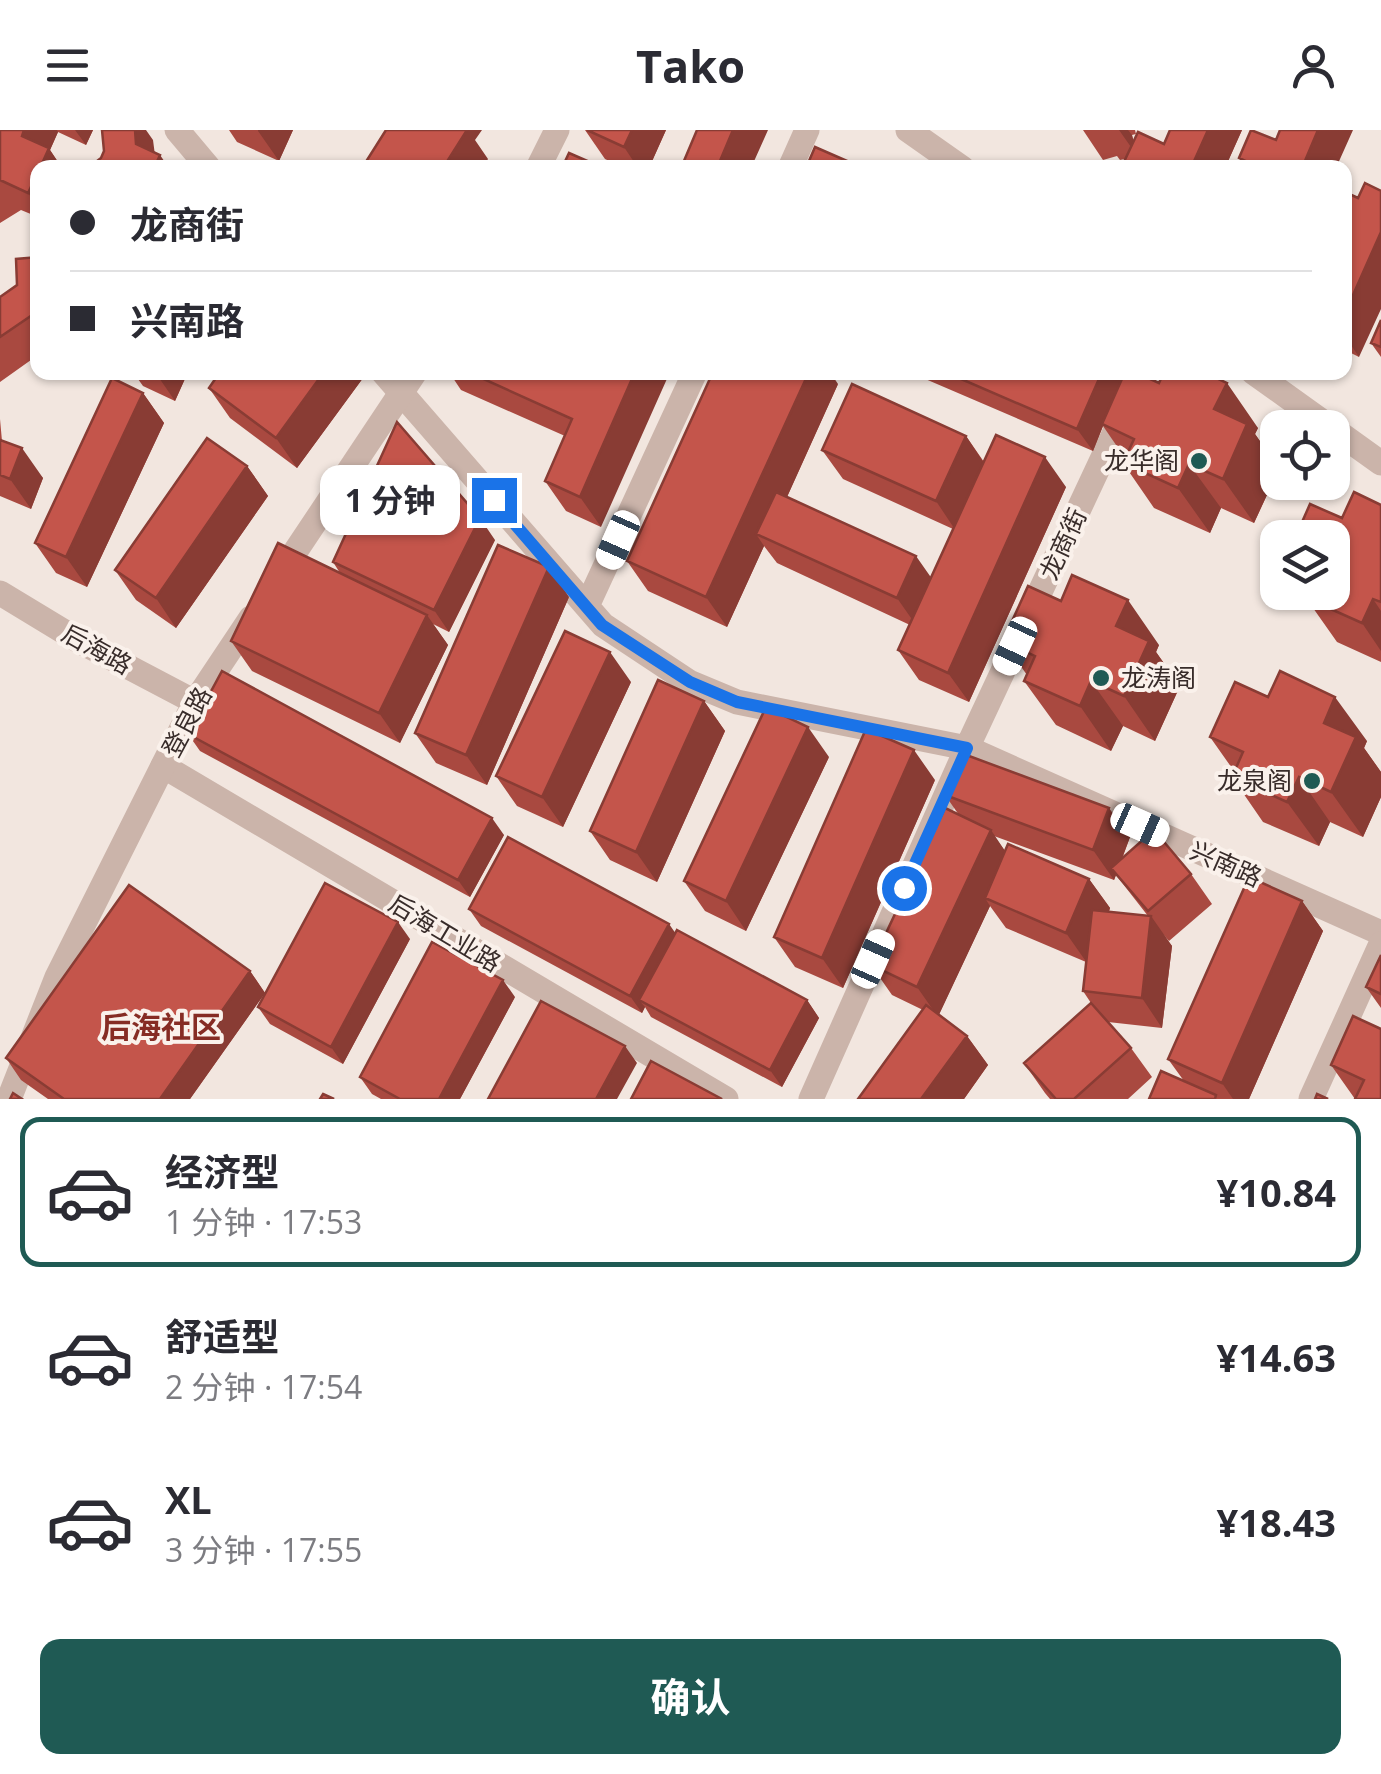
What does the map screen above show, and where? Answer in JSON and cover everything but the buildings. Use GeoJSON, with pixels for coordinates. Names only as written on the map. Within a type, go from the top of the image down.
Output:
{"type":"FeatureCollection","features":[{"type":"Feature","properties":{"kind":"street"},"geometry":{"type":"LineString","coordinates":[[178,130],[202,160]]}},
{"type":"Feature","properties":{"kind":"street"},"geometry":{"type":"LineString","coordinates":[[542,160],[557,130]]}},
{"type":"Feature","properties":{"kind":"street"},"geometry":{"type":"LineString","coordinates":[[794,160],[807,130]]}},
{"type":"Feature","properties":{"kind":"street"},"geometry":{"type":"LineString","coordinates":[[908,130],[951,160]]}},
{"type":"Feature","properties":{"kind":"street"},"geometry":{"type":"LineString","coordinates":[[587,606],[691,380]]}},
{"type":"Feature","properties":{"kind":"street","name":"龙商街"},"geometry":{"type":"LineString","coordinates":[[811,1099],[967,748],[1140,380]]}},
{"type":"Feature","properties":{"kind":"street"},"geometry":{"type":"LineString","coordinates":[[1264,380],[1307,410]]}},
{"type":"Feature","properties":{"kind":"street","name":"兴南路"},"geometry":{"type":"LineString","coordinates":[[408,383],[602,625],[690,682],[737,702],[967,748],[1381,933]]}},
{"type":"Feature","properties":{"kind":"street","name":"登良路"},"geometry":{"type":"LineString","coordinates":[[9,1099],[57,977],[195,702],[408,383]]}},
{"type":"Feature","properties":{"kind":"street"},"geometry":{"type":"LineString","coordinates":[[1350,440],[1381,462]]}},
{"type":"Feature","properties":{"kind":"street","name":"后海路"},"geometry":{"type":"LineString","coordinates":[[0,592],[82,642],[195,702]]}},
{"type":"Feature","properties":{"kind":"street","name":"后海工业路"},"geometry":{"type":"LineString","coordinates":[[163,766],[726,1099]]}},
{"type":"Feature","properties":{"kind":"street"},"geometry":{"type":"LineString","coordinates":[[1311,1099],[1381,944]]}},
{"type":"Feature","properties":{"kind":"street"},"geometry":{"type":"LineString","coordinates":[[0,1082],[57,977]]}},
{"type":"Feature","properties":{"kind":"place","name":"龙华阁"},"geometry":{"type":"Point","coordinates":[1199,461]}},
{"type":"Feature","properties":{"kind":"place","name":"龙涛阁"},"geometry":{"type":"Point","coordinates":[1101,678]}},
{"type":"Feature","properties":{"kind":"place","name":"龙泉阁"},"geometry":{"type":"Point","coordinates":[1312,781]}},
{"type":"Feature","properties":{"kind":"district","name":"后海社区"},"geometry":{"type":"Point","coordinates":[161,1028]}},
{"type":"Feature","properties":{"kind":"route"},"geometry":{"type":"LineString","coordinates":[[494,500],[602,625],[690,682],[737,702],[967,748],[904,888]]}}]}
